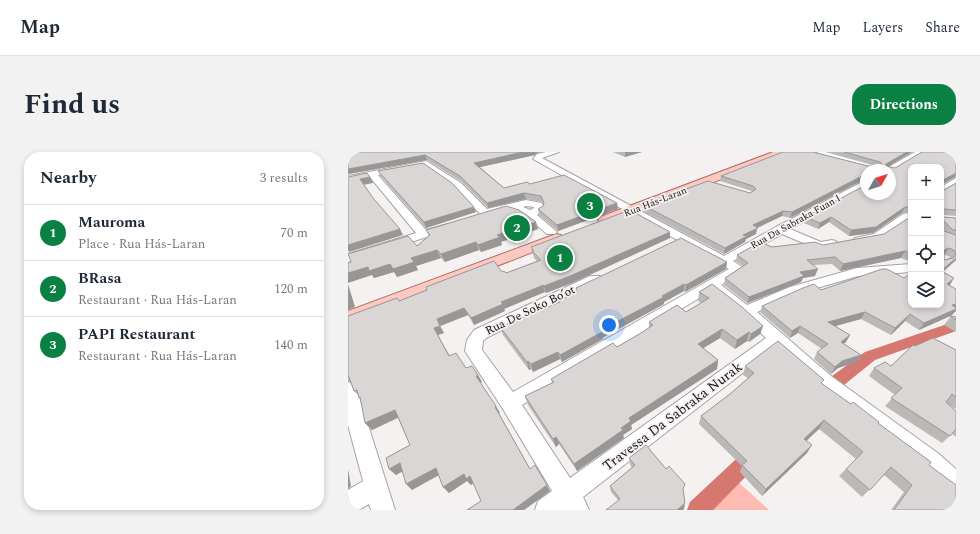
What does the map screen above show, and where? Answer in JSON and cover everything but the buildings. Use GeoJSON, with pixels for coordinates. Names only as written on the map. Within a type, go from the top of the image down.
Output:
{"type":"FeatureCollection","features":[{"type":"Feature","properties":{"kind":"main road","name":"Rua Hás-Laran"},"geometry":{"type":"LineString","coordinates":[[594,220],[768,152]]}},
{"type":"Feature","properties":{"kind":"main road","name":"Rua Hás-Laran"},"geometry":{"type":"LineString","coordinates":[[626,208],[713,183],[782,152]]}},
{"type":"Feature","properties":{"kind":"main road"},"geometry":{"type":"LineString","coordinates":[[348,307],[566,230]]}},
{"type":"Feature","properties":{"kind":"main road"},"geometry":{"type":"LineString","coordinates":[[348,318],[545,237]]}},
{"type":"Feature","properties":{"kind":"street"},"geometry":{"type":"LineString","coordinates":[[510,403],[738,269],[724,261],[675,242],[626,208],[537,159],[540,156],[555,152]]}},
{"type":"Feature","properties":{"kind":"street"},"geometry":{"type":"LineString","coordinates":[[810,152],[860,166]]}},
{"type":"Feature","properties":{"kind":"street"},"geometry":{"type":"LineString","coordinates":[[821,152],[866,164]]}},
{"type":"Feature","properties":{"kind":"street"},"geometry":{"type":"LineString","coordinates":[[896,166],[921,152]]}},
{"type":"Feature","properties":{"kind":"street"},"geometry":{"type":"LineString","coordinates":[[348,179],[437,160]]}},
{"type":"Feature","properties":{"kind":"street"},"geometry":{"type":"LineString","coordinates":[[426,163],[458,185],[486,214]]}},
{"type":"Feature","properties":{"kind":"street"},"geometry":{"type":"LineString","coordinates":[[447,167],[458,185]]}},
{"type":"Feature","properties":{"kind":"street"},"geometry":{"type":"LineString","coordinates":[[372,174],[424,234]]}},
{"type":"Feature","properties":{"kind":"street"},"geometry":{"type":"LineString","coordinates":[[944,189],[956,180]]}},
{"type":"Feature","properties":{"kind":"street","name":"Rua Da Sabraka Fuan I"},"geometry":{"type":"LineString","coordinates":[[724,261],[860,186]]}},
{"type":"Feature","properties":{"kind":"street"},"geometry":{"type":"LineString","coordinates":[[472,218],[513,207],[523,210],[528,214],[545,237]]}},
{"type":"Feature","properties":{"kind":"street"},"geometry":{"type":"LineString","coordinates":[[780,229],[820,246],[877,237],[908,216]]}},
{"type":"Feature","properties":{"kind":"street"},"geometry":{"type":"LineString","coordinates":[[348,258],[458,223]]}},
{"type":"Feature","properties":{"kind":"street"},"geometry":{"type":"LineString","coordinates":[[746,310],[795,290],[857,272],[908,268]]}},
{"type":"Feature","properties":{"kind":"street","name":"Rua De Soko Bo’ot"},"geometry":{"type":"LineString","coordinates":[[573,502],[510,403],[473,351],[475,340],[480,334],[611,272]]}},
{"type":"Feature","properties":{"kind":"street"},"geometry":{"type":"LineString","coordinates":[[712,285],[746,310],[833,386],[931,461],[956,484]]}},
{"type":"Feature","properties":{"kind":"street","name":"Travessa Da Sabraka Nurak"},"geometry":{"type":"LineString","coordinates":[[547,510],[573,502],[777,338]]}},
{"type":"Feature","properties":{"kind":"street"},"geometry":{"type":"LineString","coordinates":[[348,390],[382,510]]}},
{"type":"Feature","properties":{"kind":"street"},"geometry":{"type":"LineString","coordinates":[[348,503],[376,487]]}},
{"type":"Feature","properties":{"kind":"shaded area"},"geometry":{"type":"Polygon","coordinates":[[[736,480],[769,510],[710,510],[736,480]]]}},
{"type":"Feature","properties":{"kind":"waterway"},"geometry":{"type":"LineString","coordinates":[[823,392],[870,356],[956,326]]}},
{"type":"Feature","properties":{"kind":"waterway"},"geometry":{"type":"LineString","coordinates":[[698,510],[755,454]]}},
{"type":"Feature","properties":{"kind":"place","name":"PAPI Restaurant"},"geometry":{"type":"Point","coordinates":[590,206]}},
{"type":"Feature","properties":{"kind":"place","name":"BRasa"},"geometry":{"type":"Point","coordinates":[517,228]}},
{"type":"Feature","properties":{"kind":"place","name":"Mauroma"},"geometry":{"type":"Point","coordinates":[560,258]}}]}
